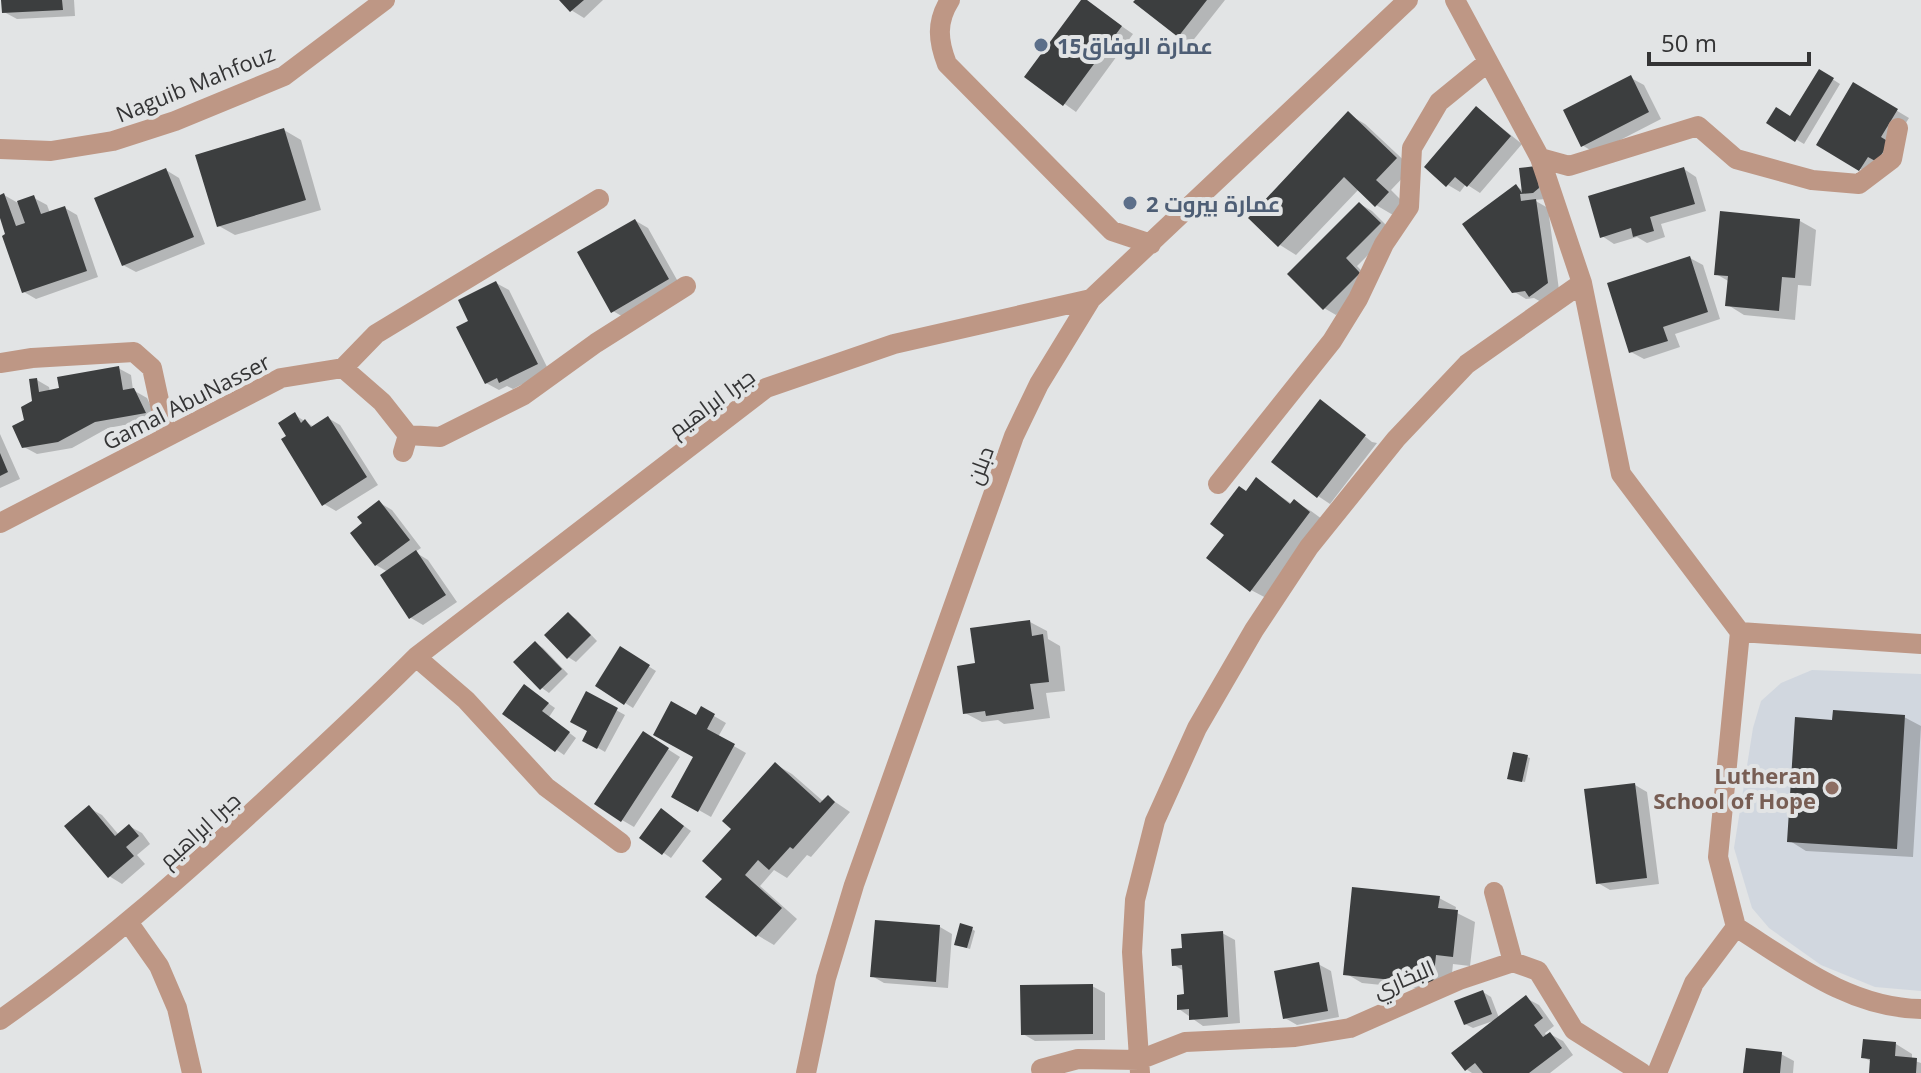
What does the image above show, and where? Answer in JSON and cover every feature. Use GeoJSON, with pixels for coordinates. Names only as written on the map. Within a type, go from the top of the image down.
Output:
{"type":"FeatureCollection","features":[{"type":"Feature","properties":{"kind":"street","name":"Naguib Mahfouz"},"geometry":{"type":"LineString","coordinates":[[0,149],[51,151],[113,141],[175,121],[284,76],[385,0]]}},
{"type":"Feature","properties":{"kind":"street"},"geometry":{"type":"LineString","coordinates":[[950,0],[942,12],[938,41],[947,64],[1112,231],[1151,244]]}},
{"type":"Feature","properties":{"kind":"street","name":"دبلن"},"geometry":{"type":"LineString","coordinates":[[806,1073],[826,978],[854,885],[1014,436],[1039,384],[1091,299],[1408,0]]}},
{"type":"Feature","properties":{"kind":"street"},"geometry":{"type":"LineString","coordinates":[[1455,0],[1540,158],[1582,283],[1621,474],[1740,632],[1718,857],[1736,927],[1827,984],[1866,1001],[1921,1009]]}},
{"type":"Feature","properties":{"kind":"street"},"geometry":{"type":"LineString","coordinates":[[1218,484],[1332,341],[1358,299],[1384,244],[1409,207],[1412,148],[1439,102],[1488,62]]}},
{"type":"Feature","properties":{"kind":"street"},"geometry":{"type":"LineString","coordinates":[[1540,158],[1569,166],[1698,126],[1736,159],[1812,180],[1859,184],[1892,159],[1898,128]]}},
{"type":"Feature","properties":{"kind":"street"},"geometry":{"type":"LineString","coordinates":[[599,199],[376,334],[343,368],[382,402],[405,444],[440,437],[524,395],[596,343],[686,286]]}},
{"type":"Feature","properties":{"kind":"street"},"geometry":{"type":"LineString","coordinates":[[1042,1073],[1041,1069],[1078,1059],[1140,1066],[1132,952],[1135,900],[1155,821],[1197,728],[1254,630],[1309,547],[1396,439],[1467,364],[1582,283]]}},
{"type":"Feature","properties":{"kind":"street","name":"جبرا ابراهيم"},"geometry":{"type":"LineString","coordinates":[[0,1020],[61,977],[178,880],[416,657],[766,388],[894,344],[1091,299]]}},
{"type":"Feature","properties":{"kind":"street"},"geometry":{"type":"LineString","coordinates":[[0,363],[134,352],[152,368],[167,437]]}},
{"type":"Feature","properties":{"kind":"street","name":"Gamal AbuNasser"},"geometry":{"type":"LineString","coordinates":[[0,523],[281,378],[343,368]]}},
{"type":"Feature","properties":{"kind":"street"},"geometry":{"type":"LineString","coordinates":[[1740,632],[1921,644]]}},
{"type":"Feature","properties":{"kind":"street"},"geometry":{"type":"LineString","coordinates":[[416,657],[466,700],[546,787],[621,843]]}},
{"type":"Feature","properties":{"kind":"street"},"geometry":{"type":"LineString","coordinates":[[1494,892],[1513,962],[1538,971],[1574,1030],[1642,1073]]}},
{"type":"Feature","properties":{"kind":"street"},"geometry":{"type":"LineString","coordinates":[[128,922],[159,966],[177,1008],[192,1073]]}},
{"type":"Feature","properties":{"kind":"street"},"geometry":{"type":"LineString","coordinates":[[1657,1073],[1694,983],[1736,927]]}},
{"type":"Feature","properties":{"kind":"street","name":"البخاري"},"geometry":{"type":"LineString","coordinates":[[1140,1066],[1185,1042],[1295,1037],[1350,1028],[1459,980],[1513,962]]}},
{"type":"Feature","properties":{"kind":"shaded area","name":"Lutheran School of Hope"},"geometry":{"type":"Polygon","coordinates":[[[1812,670],[1921,674],[1921,991],[1875,987],[1821,965],[1769,928],[1752,908],[1734,848],[1753,728],[1761,701],[1781,683],[1812,670]]]}},
{"type":"Feature","properties":{"kind":"building"},"geometry":{"type":"Polygon","coordinates":[[[1,0],[62,0],[63,10],[2,13],[1,0]]]}},
{"type":"Feature","properties":{"kind":"building"},"geometry":{"type":"Polygon","coordinates":[[[559,0],[584,0],[570,12],[559,0]]]}},
{"type":"Feature","properties":{"kind":"building"},"geometry":{"type":"Polygon","coordinates":[[[1081,0],[1087,0],[1122,26],[1063,106],[1024,77],[1081,0]]]}},
{"type":"Feature","properties":{"kind":"building"},"geometry":{"type":"Polygon","coordinates":[[[1207,0],[1178,37],[1133,2],[1207,0]]]}},
{"type":"Feature","properties":{"kind":"building"},"geometry":{"type":"Polygon","coordinates":[[[1819,69],[1834,78],[1795,142],[1766,123],[1776,107],[1790,116],[1819,69]]]}},
{"type":"Feature","properties":{"kind":"building"},"geometry":{"type":"Polygon","coordinates":[[[1631,75],[1649,112],[1581,147],[1563,110],[1631,75]]]}},
{"type":"Feature","properties":{"kind":"building"},"geometry":{"type":"Polygon","coordinates":[[[1853,82],[1898,109],[1881,137],[1889,142],[1877,162],[1868,157],[1859,171],[1816,145],[1853,82]]]}},
{"type":"Feature","properties":{"kind":"building"},"geometry":{"type":"Polygon","coordinates":[[[1476,106],[1511,136],[1467,187],[1455,177],[1446,187],[1424,167],[1476,106]]]}},
{"type":"Feature","properties":{"kind":"building"},"geometry":{"type":"Polygon","coordinates":[[[1348,111],[1397,158],[1376,180],[1389,192],[1375,207],[1344,177],[1278,247],[1248,218],[1348,111]]]}},
{"type":"Feature","properties":{"kind":"building"},"geometry":{"type":"Polygon","coordinates":[[[284,128],[306,200],[217,227],[195,155],[284,128]]]}},
{"type":"Feature","properties":{"kind":"building"},"geometry":{"type":"Polygon","coordinates":[[[1536,166],[1539,188],[1533,193],[1520,194],[1521,201],[1536,199],[1548,283],[1529,297],[1525,291],[1512,293],[1462,224],[1516,184],[1522,193],[1519,168],[1536,166]]]}},
{"type":"Feature","properties":{"kind":"building"},"geometry":{"type":"Polygon","coordinates":[[[1684,167],[1695,204],[1650,217],[1654,231],[1633,237],[1631,228],[1600,238],[1588,196],[1684,167]]]}},
{"type":"Feature","properties":{"kind":"building"},"geometry":{"type":"Polygon","coordinates":[[[166,168],[194,237],[122,266],[94,198],[166,168]]]}},
{"type":"Feature","properties":{"kind":"building"},"geometry":{"type":"Polygon","coordinates":[[[4,193],[16,226],[25,223],[17,201],[34,195],[41,214],[65,206],[87,271],[22,293],[2,236],[5,234],[0,218],[0,195],[4,193]]]}},
{"type":"Feature","properties":{"kind":"building"},"geometry":{"type":"Polygon","coordinates":[[[1359,202],[1381,223],[1346,258],[1360,273],[1323,310],[1287,274],[1359,202]]]}},
{"type":"Feature","properties":{"kind":"building"},"geometry":{"type":"Polygon","coordinates":[[[1720,211],[1800,219],[1795,278],[1782,277],[1779,311],[1725,306],[1728,276],[1714,275],[1720,211]]]}},
{"type":"Feature","properties":{"kind":"building"},"geometry":{"type":"Polygon","coordinates":[[[635,219],[669,279],[611,313],[577,252],[635,219]]]}},
{"type":"Feature","properties":{"kind":"building"},"geometry":{"type":"Polygon","coordinates":[[[1690,256],[1708,312],[1663,327],[1668,341],[1629,353],[1607,283],[1690,256]]]}},
{"type":"Feature","properties":{"kind":"building"},"geometry":{"type":"Polygon","coordinates":[[[496,281],[538,364],[499,383],[497,378],[485,384],[456,327],[468,321],[458,300],[496,281]]]}},
{"type":"Feature","properties":{"kind":"building"},"geometry":{"type":"Polygon","coordinates":[[[119,366],[123,390],[134,388],[146,413],[95,422],[58,442],[22,448],[12,426],[24,420],[21,407],[32,401],[29,379],[37,378],[39,392],[59,388],[57,377],[119,366]]]}},
{"type":"Feature","properties":{"kind":"building"},"geometry":{"type":"Polygon","coordinates":[[[1320,399],[1366,435],[1317,498],[1271,462],[1320,399]]]}},
{"type":"Feature","properties":{"kind":"building"},"geometry":{"type":"Polygon","coordinates":[[[295,412],[301,423],[305,419],[311,427],[328,416],[367,477],[322,506],[281,439],[286,436],[278,423],[295,412]]]}},
{"type":"Feature","properties":{"kind":"building"},"geometry":{"type":"Polygon","coordinates":[[[0,453],[8,472],[0,476],[0,453]]]}},
{"type":"Feature","properties":{"kind":"building"},"geometry":{"type":"Polygon","coordinates":[[[1256,477],[1290,504],[1294,499],[1310,512],[1250,592],[1206,558],[1224,535],[1210,524],[1239,486],[1246,491],[1256,477]]]}},
{"type":"Feature","properties":{"kind":"building"},"geometry":{"type":"Polygon","coordinates":[[[379,500],[410,540],[375,566],[350,533],[362,523],[357,517],[379,500]]]}},
{"type":"Feature","properties":{"kind":"building"},"geometry":{"type":"Polygon","coordinates":[[[416,550],[446,595],[409,619],[380,575],[416,550]]]}},
{"type":"Feature","properties":{"kind":"building"},"geometry":{"type":"Polygon","coordinates":[[[568,612],[591,635],[567,659],[544,635],[568,612]]]}},
{"type":"Feature","properties":{"kind":"building"},"geometry":{"type":"Polygon","coordinates":[[[1030,620],[1032,636],[1043,634],[1049,682],[1030,684],[1034,709],[986,716],[985,711],[963,714],[957,666],[975,663],[970,628],[1030,620]]]}},
{"type":"Feature","properties":{"kind":"building"},"geometry":{"type":"Polygon","coordinates":[[[535,641],[562,669],[540,690],[513,662],[535,641]]]}},
{"type":"Feature","properties":{"kind":"building"},"geometry":{"type":"Polygon","coordinates":[[[620,646],[650,665],[624,705],[595,686],[620,646]]]}},
{"type":"Feature","properties":{"kind":"building"},"geometry":{"type":"Polygon","coordinates":[[[524,684],[549,703],[542,711],[570,732],[555,752],[502,714],[524,684]]]}},
{"type":"Feature","properties":{"kind":"building"},"geometry":{"type":"Polygon","coordinates":[[[586,691],[618,708],[597,749],[582,741],[587,731],[570,722],[586,691]]]}},
{"type":"Feature","properties":{"kind":"building"},"geometry":{"type":"Polygon","coordinates":[[[671,701],[696,715],[701,706],[715,714],[707,729],[735,744],[698,812],[671,797],[693,757],[653,735],[671,701]]]}},
{"type":"Feature","properties":{"kind":"building"},"geometry":{"type":"Polygon","coordinates":[[[1833,710],[1905,715],[1897,849],[1787,842],[1795,717],[1832,720],[1833,710]]]}},
{"type":"Feature","properties":{"kind":"building"},"geometry":{"type":"Polygon","coordinates":[[[643,731],[669,748],[621,822],[594,804],[643,731]]]}},
{"type":"Feature","properties":{"kind":"building"},"geometry":{"type":"Polygon","coordinates":[[[1513,752],[1528,755],[1522,782],[1507,779],[1513,752]]]}},
{"type":"Feature","properties":{"kind":"building"},"geometry":{"type":"Polygon","coordinates":[[[775,762],[820,803],[828,795],[835,802],[793,849],[790,847],[769,870],[758,860],[745,875],[782,908],[756,937],[705,897],[722,879],[702,861],[731,829],[722,821],[775,762]]]}},
{"type":"Feature","properties":{"kind":"building"},"geometry":{"type":"Polygon","coordinates":[[[1635,783],[1647,878],[1596,884],[1584,789],[1635,783]]]}},
{"type":"Feature","properties":{"kind":"building"},"geometry":{"type":"Polygon","coordinates":[[[89,805],[115,836],[129,824],[139,836],[126,847],[134,856],[108,878],[64,826],[89,805]]]}},
{"type":"Feature","properties":{"kind":"building"},"geometry":{"type":"Polygon","coordinates":[[[661,808],[684,826],[662,855],[639,838],[661,808]]]}},
{"type":"Feature","properties":{"kind":"building"},"geometry":{"type":"Polygon","coordinates":[[[1352,887],[1440,896],[1438,908],[1458,910],[1453,957],[1436,955],[1433,984],[1343,975],[1352,887]]]}},
{"type":"Feature","properties":{"kind":"building"},"geometry":{"type":"Polygon","coordinates":[[[875,920],[940,925],[936,982],[870,977],[875,920]]]}},
{"type":"Feature","properties":{"kind":"building"},"geometry":{"type":"Polygon","coordinates":[[[960,923],[973,927],[967,948],[954,945],[960,923]]]}},
{"type":"Feature","properties":{"kind":"building"},"geometry":{"type":"Polygon","coordinates":[[[1223,931],[1228,1017],[1189,1020],[1189,1009],[1177,1010],[1177,995],[1184,994],[1182,965],[1172,966],[1171,949],[1182,948],[1181,934],[1223,931]]]}},
{"type":"Feature","properties":{"kind":"building"},"geometry":{"type":"Polygon","coordinates":[[[1319,962],[1328,1011],[1283,1019],[1274,971],[1319,962]]]}},
{"type":"Feature","properties":{"kind":"building"},"geometry":{"type":"Polygon","coordinates":[[[1093,984],[1093,1034],[1021,1035],[1020,985],[1093,984]]]}},
{"type":"Feature","properties":{"kind":"building"},"geometry":{"type":"Polygon","coordinates":[[[1483,990],[1492,1014],[1464,1025],[1454,1001],[1483,990]]]}},
{"type":"Feature","properties":{"kind":"building"},"geometry":{"type":"Polygon","coordinates":[[[1526,995],[1543,1018],[1534,1025],[1543,1037],[1550,1032],[1562,1048],[1529,1073],[1483,1073],[1475,1063],[1465,1071],[1451,1053],[1526,995]]]}},
{"type":"Feature","properties":{"kind":"building"},"geometry":{"type":"Polygon","coordinates":[[[1863,1039],[1896,1042],[1895,1056],[1917,1058],[1916,1073],[1869,1073],[1870,1059],[1861,1058],[1863,1039]]]}},
{"type":"Feature","properties":{"kind":"building"},"geometry":{"type":"Polygon","coordinates":[[[1746,1048],[1782,1052],[1780,1073],[1743,1073],[1746,1048]]]}},
{"type":"Feature","properties":{"kind":"place","name":"عمارة الوفاق15"},"geometry":{"type":"Point","coordinates":[1041,45]}},
{"type":"Feature","properties":{"kind":"place","name":"عمارة بيروت 2"},"geometry":{"type":"Point","coordinates":[1130,203]}},
{"type":"Feature","properties":{"kind":"place","name":"Lutheran School of Hope"},"geometry":{"type":"Point","coordinates":[1832,788]}}]}
